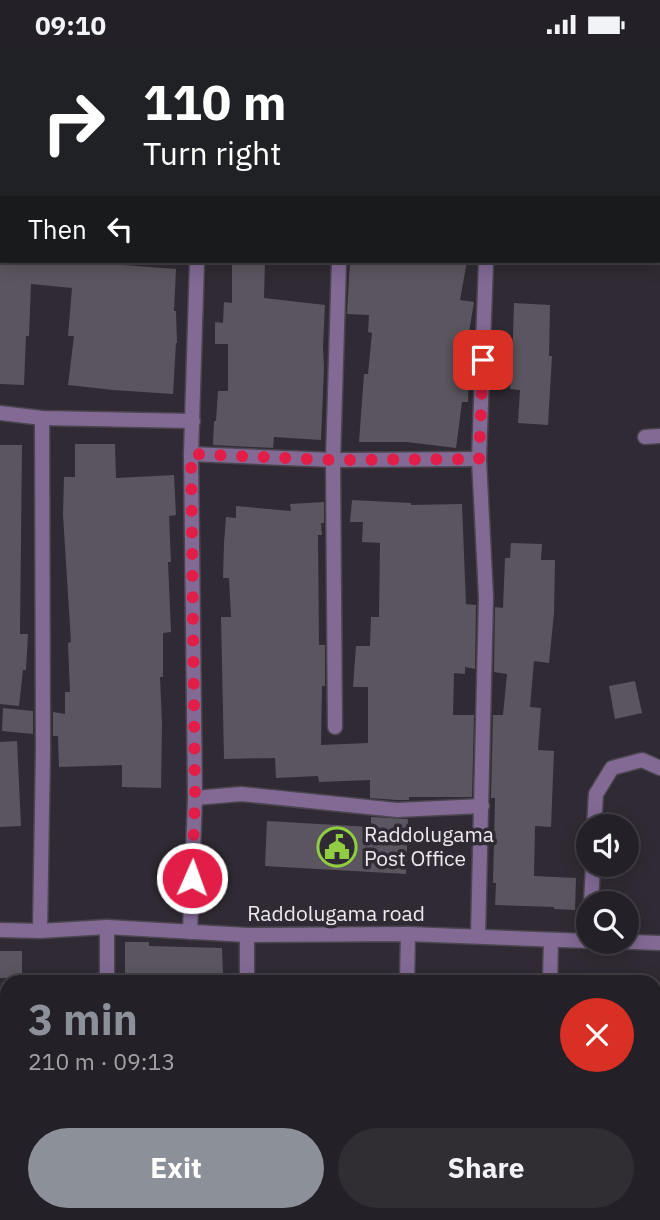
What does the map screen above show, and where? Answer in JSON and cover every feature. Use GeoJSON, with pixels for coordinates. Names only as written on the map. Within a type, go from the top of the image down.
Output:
{"type":"FeatureCollection","features":[{"type":"Feature","properties":{"kind":"street"},"geometry":{"type":"LineString","coordinates":[[190,932],[195,797],[191,454],[197,263]]}},
{"type":"Feature","properties":{"kind":"street"},"geometry":{"type":"LineString","coordinates":[[335,727],[333,460],[339,263]]}},
{"type":"Feature","properties":{"kind":"street"},"geometry":{"type":"LineString","coordinates":[[478,936],[486,597],[479,459],[486,263]]}},
{"type":"Feature","properties":{"kind":"street"},"geometry":{"type":"LineString","coordinates":[[0,413],[42,418],[193,421]]}},
{"type":"Feature","properties":{"kind":"street"},"geometry":{"type":"LineString","coordinates":[[40,931],[43,749],[42,418]]}},
{"type":"Feature","properties":{"kind":"street"},"geometry":{"type":"LineString","coordinates":[[645,437],[660,436]]}},
{"type":"Feature","properties":{"kind":"street"},"geometry":{"type":"LineString","coordinates":[[191,454],[333,460],[479,459]]}},
{"type":"Feature","properties":{"kind":"street"},"geometry":{"type":"LineString","coordinates":[[595,814],[596,794],[612,768],[642,759],[660,768]]}},
{"type":"Feature","properties":{"kind":"street"},"geometry":{"type":"LineString","coordinates":[[195,797],[241,795],[397,810],[482,806]]}},
{"type":"Feature","properties":{"kind":"street"},"geometry":{"type":"LineString","coordinates":[[107,926],[107,975]]}},
{"type":"Feature","properties":{"kind":"street","name":"Raddolugama road"},"geometry":{"type":"LineString","coordinates":[[0,930],[40,931],[107,926],[247,935],[408,934],[576,941]]}},
{"type":"Feature","properties":{"kind":"street"},"geometry":{"type":"LineString","coordinates":[[407,975],[408,934]]}},
{"type":"Feature","properties":{"kind":"street"},"geometry":{"type":"LineString","coordinates":[[247,935],[247,975]]}},
{"type":"Feature","properties":{"kind":"street"},"geometry":{"type":"LineString","coordinates":[[550,975],[551,940]]}},
{"type":"Feature","properties":{"kind":"street"},"geometry":{"type":"LineString","coordinates":[[639,942],[660,943]]}},
{"type":"Feature","properties":{"kind":"building"},"geometry":{"type":"Polygon","coordinates":[[[0,263],[123,263],[176,269],[174,311],[177,343],[173,394],[68,385],[74,336],[68,336],[72,288],[31,284],[24,385],[0,384],[0,263]]]}},
{"type":"Feature","properties":{"kind":"building"},"geometry":{"type":"Polygon","coordinates":[[[232,263],[265,263],[264,298],[325,305],[321,440],[274,437],[273,448],[213,445],[218,391],[228,391],[228,344],[215,344],[215,322],[223,323],[224,302],[232,303],[232,263]]]}},
{"type":"Feature","properties":{"kind":"building"},"geometry":{"type":"Polygon","coordinates":[[[350,263],[467,263],[460,300],[474,302],[462,376],[469,376],[468,402],[462,402],[456,448],[407,442],[359,442],[364,374],[368,374],[372,333],[368,332],[369,315],[347,314],[350,263]]]}},
{"type":"Feature","properties":{"kind":"building"},"geometry":{"type":"Polygon","coordinates":[[[514,303],[550,305],[549,356],[552,356],[548,425],[518,423],[520,390],[510,389],[514,303]]]}},
{"type":"Feature","properties":{"kind":"building"},"geometry":{"type":"Polygon","coordinates":[[[75,444],[115,444],[116,478],[174,475],[176,515],[169,516],[171,562],[168,562],[171,632],[163,633],[163,677],[160,677],[161,788],[122,787],[122,765],[59,767],[58,736],[53,736],[53,712],[65,714],[65,692],[70,692],[68,643],[71,642],[63,515],[64,477],[75,477],[75,444]]]}},
{"type":"Feature","properties":{"kind":"building"},"geometry":{"type":"Polygon","coordinates":[[[0,445],[22,445],[20,634],[28,634],[26,670],[23,670],[19,706],[0,704],[0,445]]]}},
{"type":"Feature","properties":{"kind":"building"},"geometry":{"type":"Polygon","coordinates":[[[352,500],[411,505],[462,504],[466,604],[476,605],[475,669],[465,667],[465,674],[454,673],[453,715],[474,715],[472,797],[409,797],[409,800],[370,798],[370,780],[319,782],[318,776],[276,778],[275,758],[224,759],[221,617],[231,617],[229,578],[223,578],[224,543],[226,517],[236,518],[236,506],[291,511],[290,504],[324,502],[322,535],[318,535],[319,645],[325,645],[321,745],[368,743],[368,687],[353,687],[356,646],[370,646],[371,617],[379,617],[380,543],[362,542],[363,522],[350,522],[352,500]]]}},
{"type":"Feature","properties":{"kind":"building"},"geometry":{"type":"Polygon","coordinates":[[[511,543],[542,544],[541,560],[555,560],[549,663],[534,661],[530,707],[541,708],[538,750],[554,751],[551,827],[535,826],[534,876],[576,878],[575,910],[495,905],[495,798],[491,798],[493,715],[503,715],[507,674],[494,672],[495,607],[503,608],[505,558],[510,558],[511,543]]]}},
{"type":"Feature","properties":{"kind":"building"},"geometry":{"type":"Polygon","coordinates":[[[635,681],[642,713],[615,719],[609,686],[635,681]]]}},
{"type":"Feature","properties":{"kind":"building"},"geometry":{"type":"Polygon","coordinates":[[[3,708],[33,711],[33,734],[2,731],[3,708]]]}},
{"type":"Feature","properties":{"kind":"building"},"geometry":{"type":"Polygon","coordinates":[[[17,741],[21,826],[0,827],[0,742],[17,741]]]}},
{"type":"Feature","properties":{"kind":"building","name":"Raddolugama Post Office"},"geometry":{"type":"Polygon","coordinates":[[[371,817],[408,819],[406,874],[265,866],[267,821],[371,827],[371,817]]]}},
{"type":"Feature","properties":{"kind":"building"},"geometry":{"type":"Polygon","coordinates":[[[125,942],[149,942],[149,946],[222,948],[223,975],[125,973],[125,942]]]}},
{"type":"Feature","properties":{"kind":"building"},"geometry":{"type":"Polygon","coordinates":[[[0,951],[22,951],[22,975],[0,975],[0,951]]]}},
{"type":"Feature","properties":{"kind":"place","name":"Raddolugama Post Office"},"geometry":{"type":"Point","coordinates":[337,847]}},
{"type":"Feature","properties":{"kind":"route"},"geometry":{"type":"LineString","coordinates":[[192,878],[195,797],[191,454],[333,460],[479,459],[483,360]]}}]}
